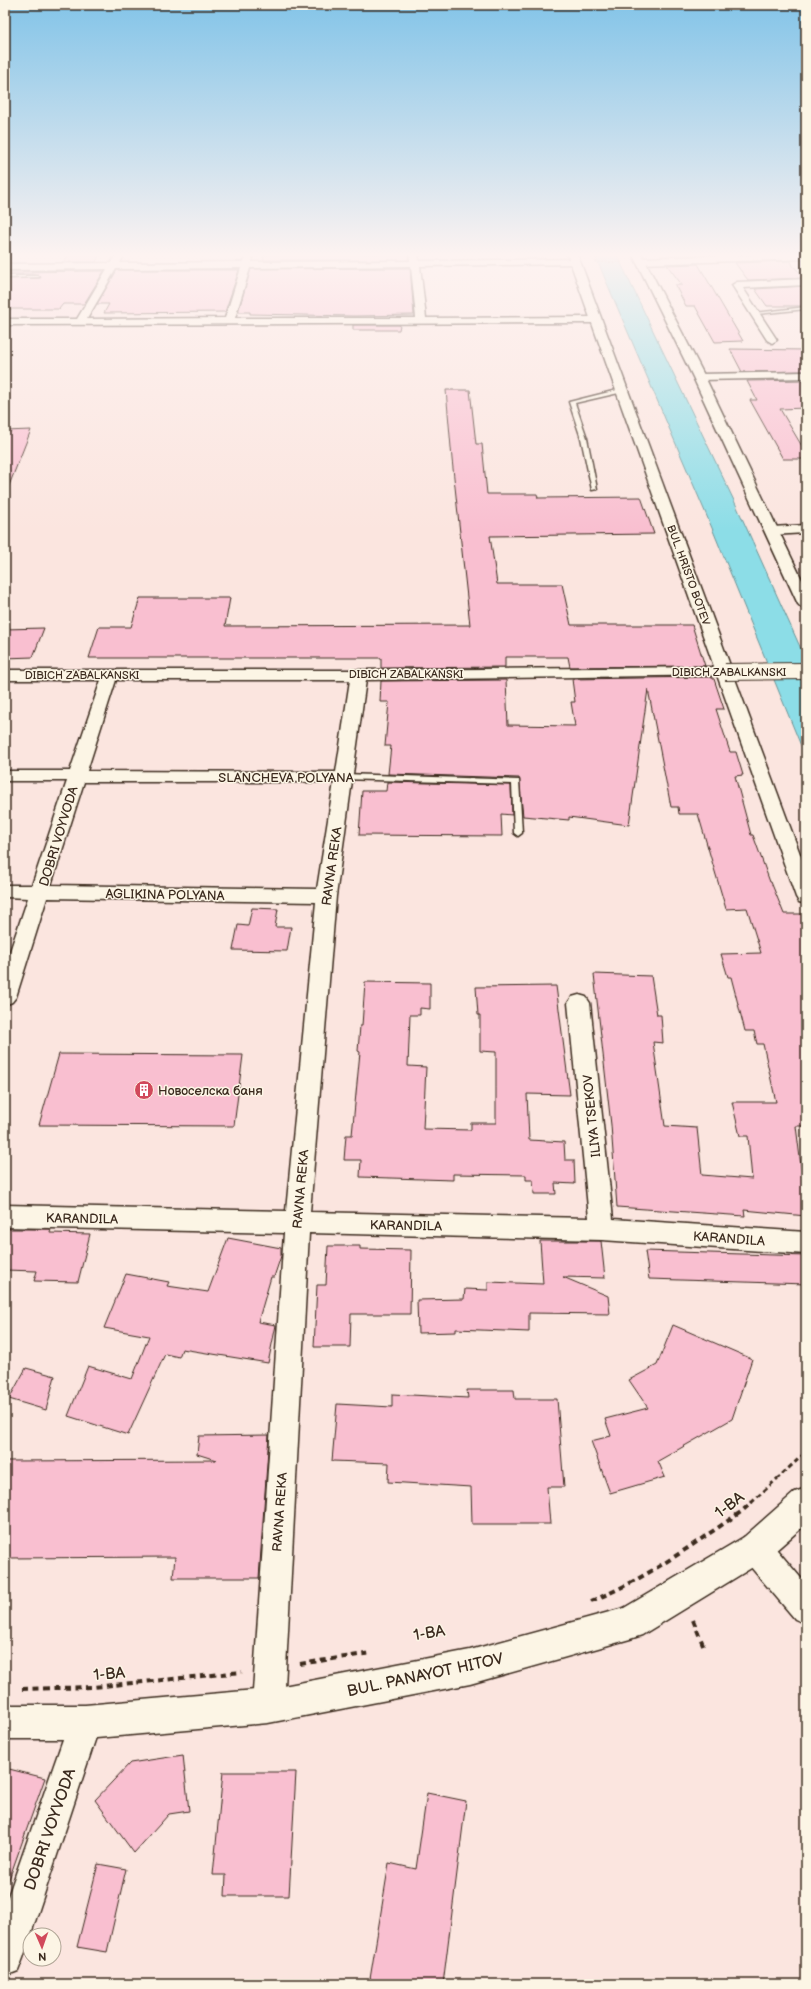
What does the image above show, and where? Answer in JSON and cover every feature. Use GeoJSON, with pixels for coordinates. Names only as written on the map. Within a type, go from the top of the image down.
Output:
{"type":"FeatureCollection","features":[{"type":"Feature","properties":{"kind":"main road","name":"BUL. HRISTO BOTEV"},"geometry":{"type":"LineString","coordinates":[[604,346],[806,897]]}},
{"type":"Feature","properties":{"kind":"main road"},"geometry":{"type":"LineString","coordinates":[[683,346],[806,604]]}},
{"type":"Feature","properties":{"kind":"main road","name":"BUL. PANAYOT HITOV"},"geometry":{"type":"LineString","coordinates":[[5,1722],[85,1722],[268,1706],[470,1667],[630,1623],[755,1548],[806,1503]]}},
{"type":"Feature","properties":{"kind":"street"},"geometry":{"type":"LineString","coordinates":[[699,377],[806,375]]}},
{"type":"Feature","properties":{"kind":"street"},"geometry":{"type":"LineString","coordinates":[[772,531],[806,529]]}},
{"type":"Feature","properties":{"kind":"street","name":"DIBICH ZABALKANSKI"},"geometry":{"type":"LineString","coordinates":[[5,675],[359,675],[806,671]]}},
{"type":"Feature","properties":{"kind":"street","name":"DOBRI VOYVODA"},"geometry":{"type":"LineString","coordinates":[[5,997],[41,892],[76,776],[110,675]]}},
{"type":"Feature","properties":{"kind":"street","name":"RAVNA REKA"},"geometry":{"type":"LineString","coordinates":[[268,1706],[296,1223],[326,896],[359,675]]}},
{"type":"Feature","properties":{"kind":"street","name":"SLANCHEVA POLYANA"},"geometry":{"type":"LineString","coordinates":[[5,776],[344,777]]}},
{"type":"Feature","properties":{"kind":"street","name":"AGLIKINA POLYANA"},"geometry":{"type":"LineString","coordinates":[[5,891],[326,896]]}},
{"type":"Feature","properties":{"kind":"street","name":"ILIYA TSEKOV"},"geometry":{"type":"LineString","coordinates":[[579,1003],[602,1229]]}},
{"type":"Feature","properties":{"kind":"street","name":"KARANDILA"},"geometry":{"type":"LineString","coordinates":[[5,1216],[602,1229],[806,1243]]}},
{"type":"Feature","properties":{"kind":"street"},"geometry":{"type":"LineString","coordinates":[[755,1548],[806,1608]]}},
{"type":"Feature","properties":{"kind":"street","name":"DOBRI VOYVODA"},"geometry":{"type":"LineString","coordinates":[[5,1958],[85,1722]]}},
{"type":"Feature","properties":{"kind":"lane"},"geometry":{"type":"LineString","coordinates":[[594,489],[584,438],[572,402],[621,391]]}},
{"type":"Feature","properties":{"kind":"lane","name":"SLANCHEVA POLYANA"},"geometry":{"type":"LineString","coordinates":[[344,777],[516,782],[518,833]]}},
{"type":"Feature","properties":{"kind":"path","name":"1-ВА"},"geometry":{"type":"LineString","coordinates":[[586,1603],[614,1592],[657,1568],[741,1512],[806,1452]]}},
{"type":"Feature","properties":{"kind":"path","name":"1-ВА"},"geometry":{"type":"LineString","coordinates":[[13,1690],[93,1687],[270,1669],[380,1652]]}},
{"type":"Feature","properties":{"kind":"water"},"geometry":{"type":"Polygon","coordinates":[[[634,346],[660,346],[737,507],[806,660],[806,758],[712,528],[634,346]]]}},
{"type":"Feature","properties":{"kind":"building"},"geometry":{"type":"Polygon","coordinates":[[[730,349],[806,350],[806,371],[742,372],[730,349]]]}},
{"type":"Feature","properties":{"kind":"building"},"geometry":{"type":"Polygon","coordinates":[[[806,380],[806,408],[780,409],[806,453],[806,459],[783,459],[750,400],[757,400],[747,381],[806,380]]]}},
{"type":"Feature","properties":{"kind":"building"},"geometry":{"type":"Polygon","coordinates":[[[446,390],[470,390],[476,444],[482,444],[487,494],[537,494],[538,498],[641,497],[654,534],[490,536],[497,584],[562,584],[571,625],[692,625],[705,666],[570,667],[568,657],[505,657],[505,667],[381,668],[381,658],[89,658],[99,627],[131,627],[140,598],[230,598],[225,626],[470,625],[446,390]]]}},
{"type":"Feature","properties":{"kind":"building"},"geometry":{"type":"Polygon","coordinates":[[[31,430],[6,493],[5,493],[5,431],[31,430]]]}},
{"type":"Feature","properties":{"kind":"building"},"geometry":{"type":"Polygon","coordinates":[[[44,628],[33,657],[5,658],[5,629],[44,628]]]}},
{"type":"Feature","properties":{"kind":"building"},"geometry":{"type":"Polygon","coordinates":[[[710,677],[714,679],[724,709],[716,709],[730,752],[736,752],[743,775],[735,776],[751,835],[753,835],[770,882],[784,914],[806,914],[806,1126],[796,1126],[803,1182],[806,1182],[806,1216],[744,1210],[745,1216],[617,1207],[611,1125],[594,974],[651,976],[657,1015],[661,1015],[663,1043],[653,1042],[665,1126],[697,1128],[702,1175],[752,1179],[748,1136],[740,1136],[732,1102],[776,1102],[763,1044],[757,1044],[754,1031],[745,1031],[731,977],[728,977],[721,954],[761,953],[747,908],[726,909],[698,814],[679,814],[678,807],[671,807],[648,689],[629,825],[569,817],[569,820],[523,816],[519,778],[388,774],[391,746],[385,746],[389,702],[380,702],[381,681],[506,680],[508,725],[575,726],[571,702],[575,702],[572,679],[710,677]]]}},
{"type":"Feature","properties":{"kind":"building"},"geometry":{"type":"Polygon","coordinates":[[[387,782],[511,785],[512,815],[501,814],[502,836],[359,835],[362,791],[386,791],[387,782]]]}},
{"type":"Feature","properties":{"kind":"building"},"geometry":{"type":"Polygon","coordinates":[[[252,908],[278,909],[275,927],[291,927],[287,951],[233,950],[238,925],[248,926],[252,908]]]}},
{"type":"Feature","properties":{"kind":"building"},"geometry":{"type":"Polygon","coordinates":[[[365,982],[430,983],[430,1009],[420,1008],[420,1015],[410,1015],[408,1066],[426,1067],[423,1129],[471,1130],[471,1123],[496,1123],[496,1052],[480,1051],[480,1015],[478,1015],[476,987],[556,986],[570,1095],[527,1094],[529,1140],[564,1142],[565,1160],[574,1160],[575,1184],[555,1183],[556,1194],[534,1194],[533,1180],[526,1180],[526,1175],[453,1174],[453,1180],[360,1177],[361,1160],[344,1160],[346,1135],[352,1135],[360,1052],[358,1051],[360,1026],[362,1026],[365,982]]]}},
{"type":"Feature","properties":{"kind":"building","name":"Новоселска баня"},"geometry":{"type":"Polygon","coordinates":[[[59,1054],[243,1055],[234,1126],[39,1125],[59,1054]]]}},
{"type":"Feature","properties":{"kind":"building"},"geometry":{"type":"Polygon","coordinates":[[[7,1229],[51,1229],[50,1233],[90,1234],[78,1282],[34,1281],[37,1271],[5,1270],[5,1236],[7,1229]]]}},
{"type":"Feature","properties":{"kind":"building"},"geometry":{"type":"Polygon","coordinates":[[[228,1238],[281,1248],[281,1256],[274,1277],[271,1277],[258,1322],[276,1325],[268,1363],[182,1349],[179,1357],[165,1354],[128,1435],[68,1416],[88,1366],[132,1379],[149,1336],[104,1328],[126,1274],[169,1282],[167,1286],[208,1292],[228,1238]]]}},
{"type":"Feature","properties":{"kind":"building"},"geometry":{"type":"Polygon","coordinates":[[[540,1241],[601,1241],[605,1278],[563,1277],[608,1296],[610,1314],[529,1313],[529,1332],[456,1329],[456,1332],[418,1333],[417,1300],[464,1299],[465,1289],[488,1290],[488,1282],[543,1284],[540,1241]]]}},
{"type":"Feature","properties":{"kind":"building"},"geometry":{"type":"Polygon","coordinates":[[[328,1246],[360,1246],[360,1249],[411,1250],[410,1314],[351,1314],[350,1347],[314,1347],[317,1285],[326,1285],[328,1246]]]}},
{"type":"Feature","properties":{"kind":"building"},"geometry":{"type":"Polygon","coordinates":[[[645,1251],[806,1256],[806,1284],[649,1279],[645,1251]]]}},
{"type":"Feature","properties":{"kind":"building"},"geometry":{"type":"Polygon","coordinates":[[[673,1325],[752,1359],[732,1419],[658,1461],[665,1477],[610,1493],[591,1441],[611,1436],[605,1419],[648,1408],[629,1380],[657,1365],[673,1325]]]}},
{"type":"Feature","properties":{"kind":"building"},"geometry":{"type":"Polygon","coordinates":[[[26,1368],[55,1376],[46,1410],[9,1399],[26,1368]]]}},
{"type":"Feature","properties":{"kind":"building"},"geometry":{"type":"Polygon","coordinates":[[[467,1390],[514,1390],[515,1399],[557,1399],[564,1487],[547,1487],[550,1524],[472,1524],[471,1487],[388,1482],[389,1463],[332,1461],[337,1404],[392,1407],[392,1394],[468,1398],[467,1390]]]}},
{"type":"Feature","properties":{"kind":"building"},"geometry":{"type":"Polygon","coordinates":[[[269,1435],[259,1578],[173,1578],[175,1557],[5,1558],[5,1461],[216,1460],[197,1454],[199,1436],[269,1435]]]}},
{"type":"Feature","properties":{"kind":"building"},"geometry":{"type":"Polygon","coordinates":[[[183,1755],[189,1811],[169,1814],[134,1853],[95,1800],[130,1763],[183,1755]]]}},
{"type":"Feature","properties":{"kind":"building"},"geometry":{"type":"Polygon","coordinates":[[[5,1768],[45,1778],[8,1882],[5,1882],[5,1768]]]}},
{"type":"Feature","properties":{"kind":"building"},"geometry":{"type":"Polygon","coordinates":[[[223,1772],[296,1772],[289,1896],[225,1896],[226,1875],[213,1875],[223,1772]]]}},
{"type":"Feature","properties":{"kind":"building"},"geometry":{"type":"Polygon","coordinates":[[[427,1793],[466,1801],[443,1984],[393,1984],[370,1979],[389,1863],[416,1869],[427,1793]]]}},
{"type":"Feature","properties":{"kind":"building"},"geometry":{"type":"Polygon","coordinates":[[[98,1864],[126,1869],[107,1952],[77,1947],[98,1864]]]}},
{"type":"Feature","properties":{"kind":"place","name":"Новоселска баня"},"geometry":{"type":"Point","coordinates":[144,1090]}}]}
